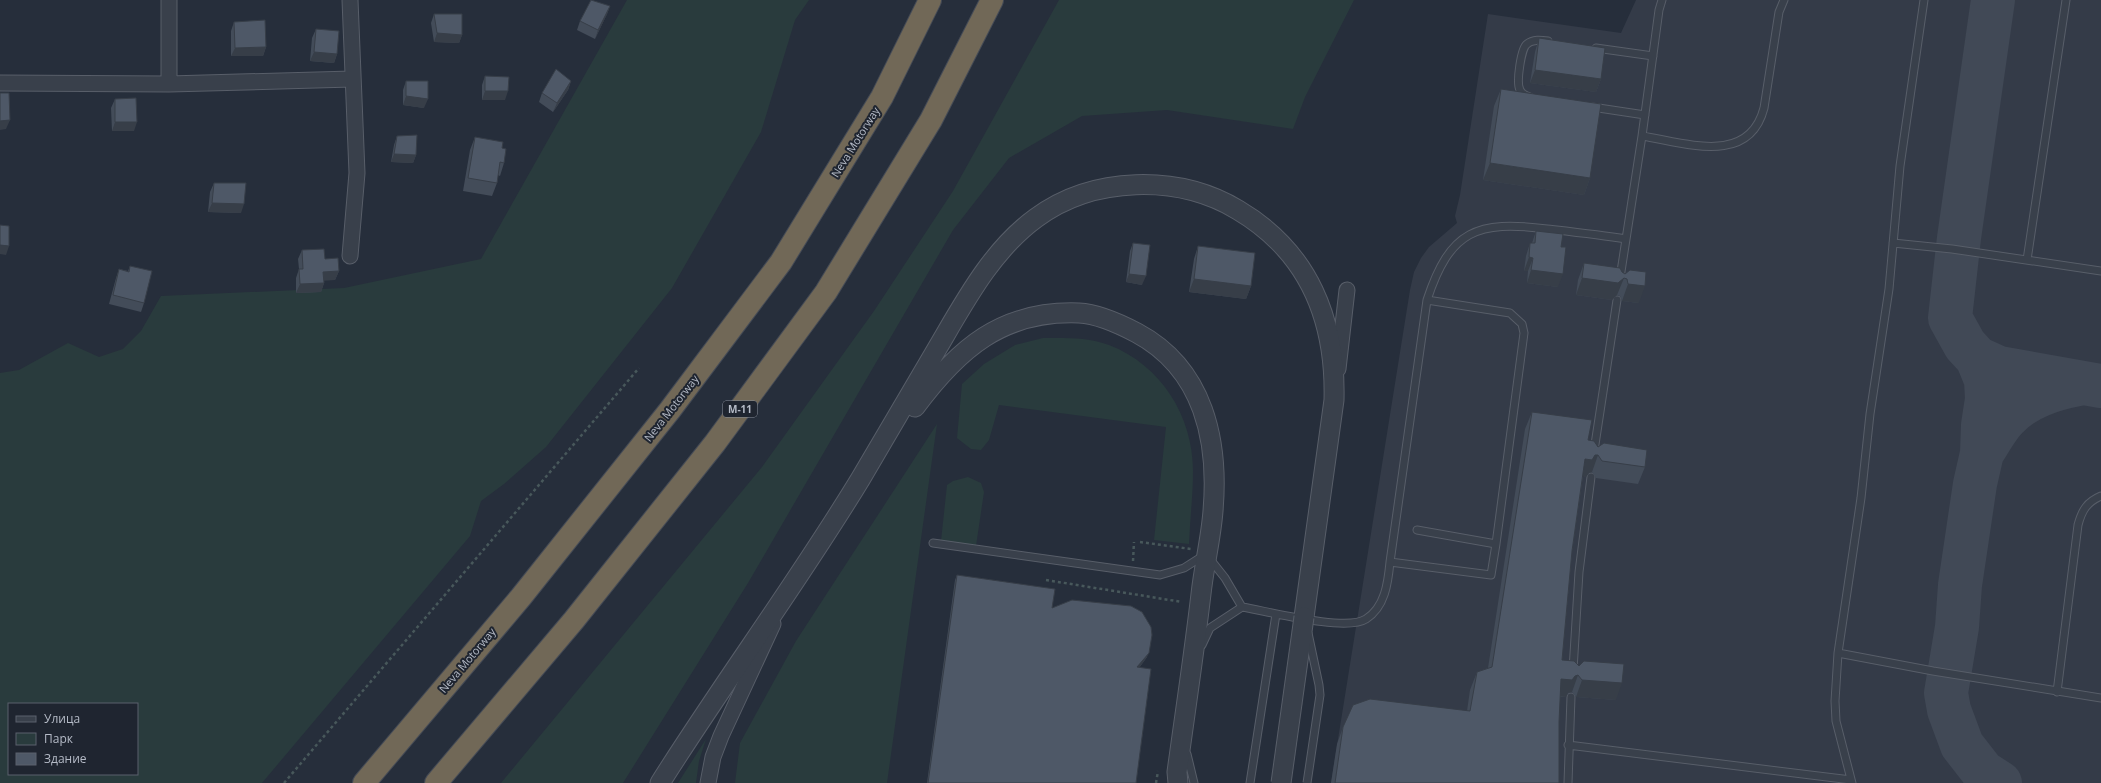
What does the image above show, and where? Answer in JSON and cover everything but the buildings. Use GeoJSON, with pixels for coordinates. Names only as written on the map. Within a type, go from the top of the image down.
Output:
{"type":"FeatureCollection","features":[{"type":"Feature","properties":{"kind":"highway","name":"Neva Motorway"},"geometry":{"type":"LineString","coordinates":[[364,783],[526,590],[670,410],[781,262],[882,97],[930,0]]}},
{"type":"Feature","properties":{"kind":"highway","name":"М-11"},"geometry":{"type":"LineString","coordinates":[[436,783],[574,620],[715,443],[826,292],[931,120],[992,0]]}},
{"type":"Feature","properties":{"kind":"street"},"geometry":{"type":"LineString","coordinates":[[169,0],[169,84]]}},
{"type":"Feature","properties":{"kind":"street"},"geometry":{"type":"LineString","coordinates":[[350,0],[356,173],[350,256]]}},
{"type":"Feature","properties":{"kind":"street"},"geometry":{"type":"LineString","coordinates":[[0,83],[169,84],[352,79]]}},
{"type":"Feature","properties":{"kind":"street"},"geometry":{"type":"LineString","coordinates":[[660,783],[690,736],[799,578],[861,478],[972,290],[993,261],[1020,230],[1038,216],[1057,205],[1082,195],[1111,187],[1164,185],[1187,189],[1208,196],[1234,207],[1255,220],[1273,236],[1305,274],[1317,296],[1326,320],[1335,372],[1334,400]]}},
{"type":"Feature","properties":{"kind":"street"},"geometry":{"type":"LineString","coordinates":[[1281,783],[1334,400],[1347,290]]}},
{"type":"Feature","properties":{"kind":"street"},"geometry":{"type":"LineString","coordinates":[[861,478],[935,380],[956,358],[972,344],[992,331],[1012,322],[1034,316],[1056,313],[1081,313],[1124,326],[1145,337],[1164,351],[1181,368],[1191,384],[1208,424],[1212,447],[1213,512],[1206,552],[1177,779]]}},
{"type":"Feature","properties":{"kind":"street"},"geometry":{"type":"LineString","coordinates":[[708,783],[713,757],[721,736],[773,625],[799,578]]}},
{"type":"Feature","properties":{"kind":"lane"},"geometry":{"type":"LineString","coordinates":[[1619,286],[1642,136],[1659,10],[1662,0]]}},
{"type":"Feature","properties":{"kind":"lane"},"geometry":{"type":"LineString","coordinates":[[1642,136],[1721,147],[1739,141],[1752,133],[1761,121],[1779,12],[1784,0]]}},
{"type":"Feature","properties":{"kind":"lane"},"geometry":{"type":"LineString","coordinates":[[1568,745],[1852,781],[1836,721],[1835,701],[1838,653],[1861,498],[1870,414],[1889,289],[1900,166],[1924,0]]}},
{"type":"Feature","properties":{"kind":"lane"},"geometry":{"type":"LineString","coordinates":[[2027,260],[2066,0]]}},
{"type":"Feature","properties":{"kind":"lane"},"geometry":{"type":"LineString","coordinates":[[1536,98],[1522,94],[1518,84],[1522,49],[1526,44],[1533,41],[1555,42]]}},
{"type":"Feature","properties":{"kind":"lane"},"geometry":{"type":"LineString","coordinates":[[1585,46],[1653,56]]}},
{"type":"Feature","properties":{"kind":"lane"},"geometry":{"type":"LineString","coordinates":[[1583,105],[1645,115]]}},
{"type":"Feature","properties":{"kind":"lane"},"geometry":{"type":"LineString","coordinates":[[1192,665],[1210,628],[1242,607],[1276,614],[1338,623],[1352,623],[1365,620],[1384,597],[1388,584],[1427,300],[1440,264],[1451,250],[1465,237],[1482,228],[1498,225],[1536,227],[1626,239]]}},
{"type":"Feature","properties":{"kind":"lane"},"geometry":{"type":"LineString","coordinates":[[1893,243],[2101,270]]}},
{"type":"Feature","properties":{"kind":"lane"},"geometry":{"type":"LineString","coordinates":[[1390,562],[1491,575],[1496,544],[1524,333],[1522,324],[1510,314],[1427,300]]}},
{"type":"Feature","properties":{"kind":"lane"},"geometry":{"type":"LineString","coordinates":[[1593,459],[1617,300]]}},
{"type":"Feature","properties":{"kind":"lane"},"geometry":{"type":"LineString","coordinates":[[1573,678],[1579,572],[1592,478]]}},
{"type":"Feature","properties":{"kind":"lane"},"geometry":{"type":"LineString","coordinates":[[2056,692],[2078,525],[2081,515],[2088,503],[2101,496]]}},
{"type":"Feature","properties":{"kind":"lane"},"geometry":{"type":"LineString","coordinates":[[1417,530],[1496,544]]}},
{"type":"Feature","properties":{"kind":"lane"},"geometry":{"type":"LineString","coordinates":[[933,544],[1160,575],[1184,568],[1206,552],[1225,578],[1242,607]]}},
{"type":"Feature","properties":{"kind":"lane"},"geometry":{"type":"LineString","coordinates":[[1250,783],[1276,614]]}},
{"type":"Feature","properties":{"kind":"lane"},"geometry":{"type":"LineString","coordinates":[[1304,617],[1320,690],[1307,783]]}},
{"type":"Feature","properties":{"kind":"lane"},"geometry":{"type":"LineString","coordinates":[[1838,653],[2056,692],[2101,698]]}},
{"type":"Feature","properties":{"kind":"lane"},"geometry":{"type":"LineString","coordinates":[[1189,685],[1187,758],[1194,783]]}},
{"type":"Feature","properties":{"kind":"lane"},"geometry":{"type":"LineString","coordinates":[[1568,783],[1568,745],[1571,697]]}},
{"type":"Feature","properties":{"kind":"path"},"geometry":{"type":"LineString","coordinates":[[284,783],[639,368]]}},
{"type":"Feature","properties":{"kind":"path"},"geometry":{"type":"LineString","coordinates":[[1132,571],[1134,542]]}},
{"type":"Feature","properties":{"kind":"path"},"geometry":{"type":"LineString","coordinates":[[1140,542],[1206,552]]}},
{"type":"Feature","properties":{"kind":"path"},"geometry":{"type":"LineString","coordinates":[[1046,580],[1182,602],[1181,610]]}},
{"type":"Feature","properties":{"kind":"path"},"geometry":{"type":"LineString","coordinates":[[1156,783],[1159,767]]}},
{"type":"Feature","properties":{"kind":"shaded area"},"geometry":{"type":"Polygon","coordinates":[[[1636,0],[2101,0],[2101,783],[1331,783],[1410,290],[1414,272],[1421,258],[1429,247],[1457,223],[1455,216],[1460,195],[1488,14],[1621,33],[1636,0]]]}},
{"type":"Feature","properties":{"kind":"green space"},"geometry":{"type":"Polygon","coordinates":[[[627,0],[809,0],[795,20],[761,132],[672,288],[546,447],[504,484],[481,501],[470,536],[262,783],[0,783],[0,373],[19,370],[68,343],[99,357],[123,349],[141,331],[161,296],[344,288],[481,259],[627,0]]]}},
{"type":"Feature","properties":{"kind":"green space"},"geometry":{"type":"Polygon","coordinates":[[[1059,0],[1354,0],[1305,97],[1293,129],[1167,110],[1082,116],[1009,158],[953,230],[748,583],[623,783],[501,783],[762,467],[874,311],[953,191],[1059,0]]]}},
{"type":"Feature","properties":{"kind":"green space"},"geometry":{"type":"Polygon","coordinates":[[[1043,338],[1085,339],[1109,345],[1128,354],[1144,365],[1158,379],[1170,395],[1180,412],[1192,451],[1193,480],[1189,544],[1154,540],[1166,427],[999,405],[989,440],[981,450],[971,449],[957,438],[962,384],[984,364],[1015,345],[1043,338]]]}},
{"type":"Feature","properties":{"kind":"green space"},"geometry":{"type":"Polygon","coordinates":[[[937,424],[887,783],[735,783],[740,743],[796,641],[937,424]]]}},
{"type":"Feature","properties":{"kind":"green space"},"geometry":{"type":"Polygon","coordinates":[[[968,477],[981,483],[984,492],[976,546],[941,541],[947,485],[953,481],[968,477]]]}},
{"type":"Feature","properties":{"kind":"green space"},"geometry":{"type":"Polygon","coordinates":[[[706,739],[699,761],[696,783],[678,783],[706,739]]]}},
{"type":"Feature","properties":{"kind":"taxiway"},"geometry":{"type":"LineString","coordinates":[[1993,0],[1959,238],[1950,318],[1965,345],[1977,358],[1999,368],[2101,386]]}},
{"type":"Feature","properties":{"kind":"taxiway"},"geometry":{"type":"LineString","coordinates":[[1977,358],[1986,380],[1987,399],[1983,425],[1982,453],[1975,484],[1960,585],[1957,627],[1946,693],[1949,710],[1962,745],[1983,772],[2000,783]]}},
{"type":"Feature","properties":{"kind":"taxiway"},"geometry":{"type":"LineString","coordinates":[[1982,453],[2003,421],[2014,410],[2040,395],[2059,388],[2079,384]]}}]}
